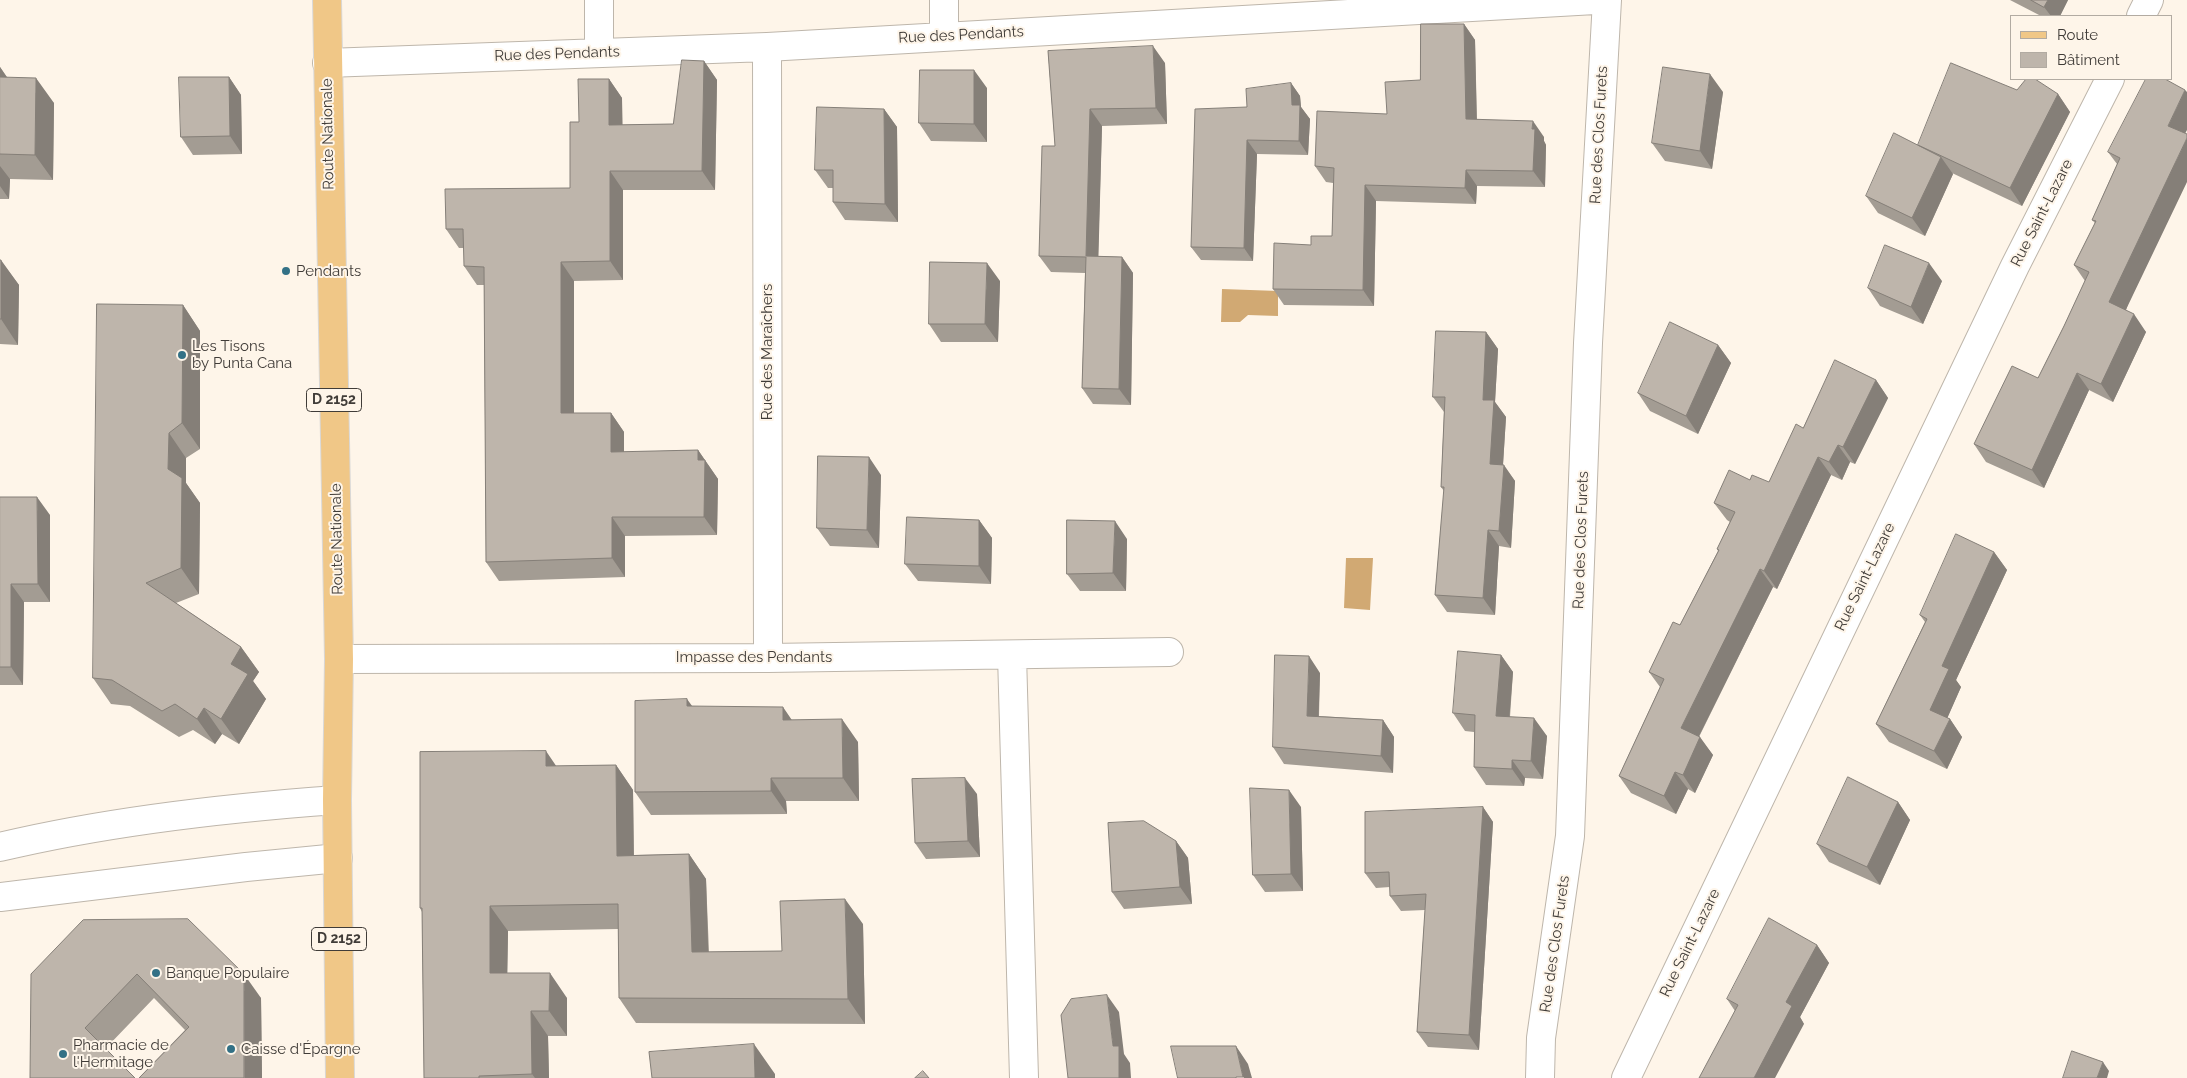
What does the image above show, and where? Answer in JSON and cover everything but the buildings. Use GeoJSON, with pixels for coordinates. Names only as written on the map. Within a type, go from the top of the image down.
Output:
{"type":"FeatureCollection","features":[{"type":"Feature","properties":{"kind":"main road","name":"Route Nationale"},"geometry":{"type":"LineString","coordinates":[[327,0],[339,659],[337,800],[340,1078]]}},
{"type":"Feature","properties":{"kind":"street"},"geometry":{"type":"LineString","coordinates":[[599,0],[599,53]]}},
{"type":"Feature","properties":{"kind":"street"},"geometry":{"type":"LineString","coordinates":[[944,0],[944,36]]}},
{"type":"Feature","properties":{"kind":"street","name":"Rue des Pendants"},"geometry":{"type":"LineString","coordinates":[[327,63],[767,46],[1595,0]]}},
{"type":"Feature","properties":{"kind":"street","name":"Rue des Clos Furets"},"geometry":{"type":"LineString","coordinates":[[1540,1078],[1541,1038],[1570,836],[1588,343],[1607,0]]}},
{"type":"Feature","properties":{"kind":"street"},"geometry":{"type":"LineString","coordinates":[[2142,15],[2149,0]]}},
{"type":"Feature","properties":{"kind":"street","name":"Rue des Maraîchers"},"geometry":{"type":"LineString","coordinates":[[767,46],[768,658]]}},
{"type":"Feature","properties":{"kind":"street","name":"Rue Saint-Lazare"},"geometry":{"type":"LineString","coordinates":[[1626,1078],[2015,266],[2109,80]]}},
{"type":"Feature","properties":{"kind":"street","name":"Impasse des Pendants"},"geometry":{"type":"LineString","coordinates":[[339,659],[768,658],[1168,652]]}},
{"type":"Feature","properties":{"kind":"street"},"geometry":{"type":"LineString","coordinates":[[1012,655],[1024,1078]]}},
{"type":"Feature","properties":{"kind":"street"},"geometry":{"type":"LineString","coordinates":[[0,847],[39,838],[240,806],[337,800]]}},
{"type":"Feature","properties":{"kind":"street"},"geometry":{"type":"LineString","coordinates":[[0,897],[246,867],[338,858]]}},
{"type":"Feature","properties":{"kind":"shaded area"},"geometry":{"type":"Polygon","coordinates":[[[1222,289],[1278,291],[1278,316],[1248,315],[1240,322],[1221,322],[1222,289]]]}},
{"type":"Feature","properties":{"kind":"shaded area"},"geometry":{"type":"Polygon","coordinates":[[[1346,558],[1373,558],[1370,610],[1344,608],[1346,558]]]}},
{"type":"Feature","properties":{"kind":"place","name":"Pendants"},"geometry":{"type":"Point","coordinates":[286,271]}},
{"type":"Feature","properties":{"kind":"place","name":"Les Tisons by Punta Cana"},"geometry":{"type":"Point","coordinates":[182,355]}},
{"type":"Feature","properties":{"kind":"place","name":"Banque Populaire"},"geometry":{"type":"Point","coordinates":[156,973]}},
{"type":"Feature","properties":{"kind":"place","name":"Caisse d'Épargne"},"geometry":{"type":"Point","coordinates":[231,1049]}},
{"type":"Feature","properties":{"kind":"place","name":"Pharmacie de l'Hermitage"},"geometry":{"type":"Point","coordinates":[63,1054]}}]}
